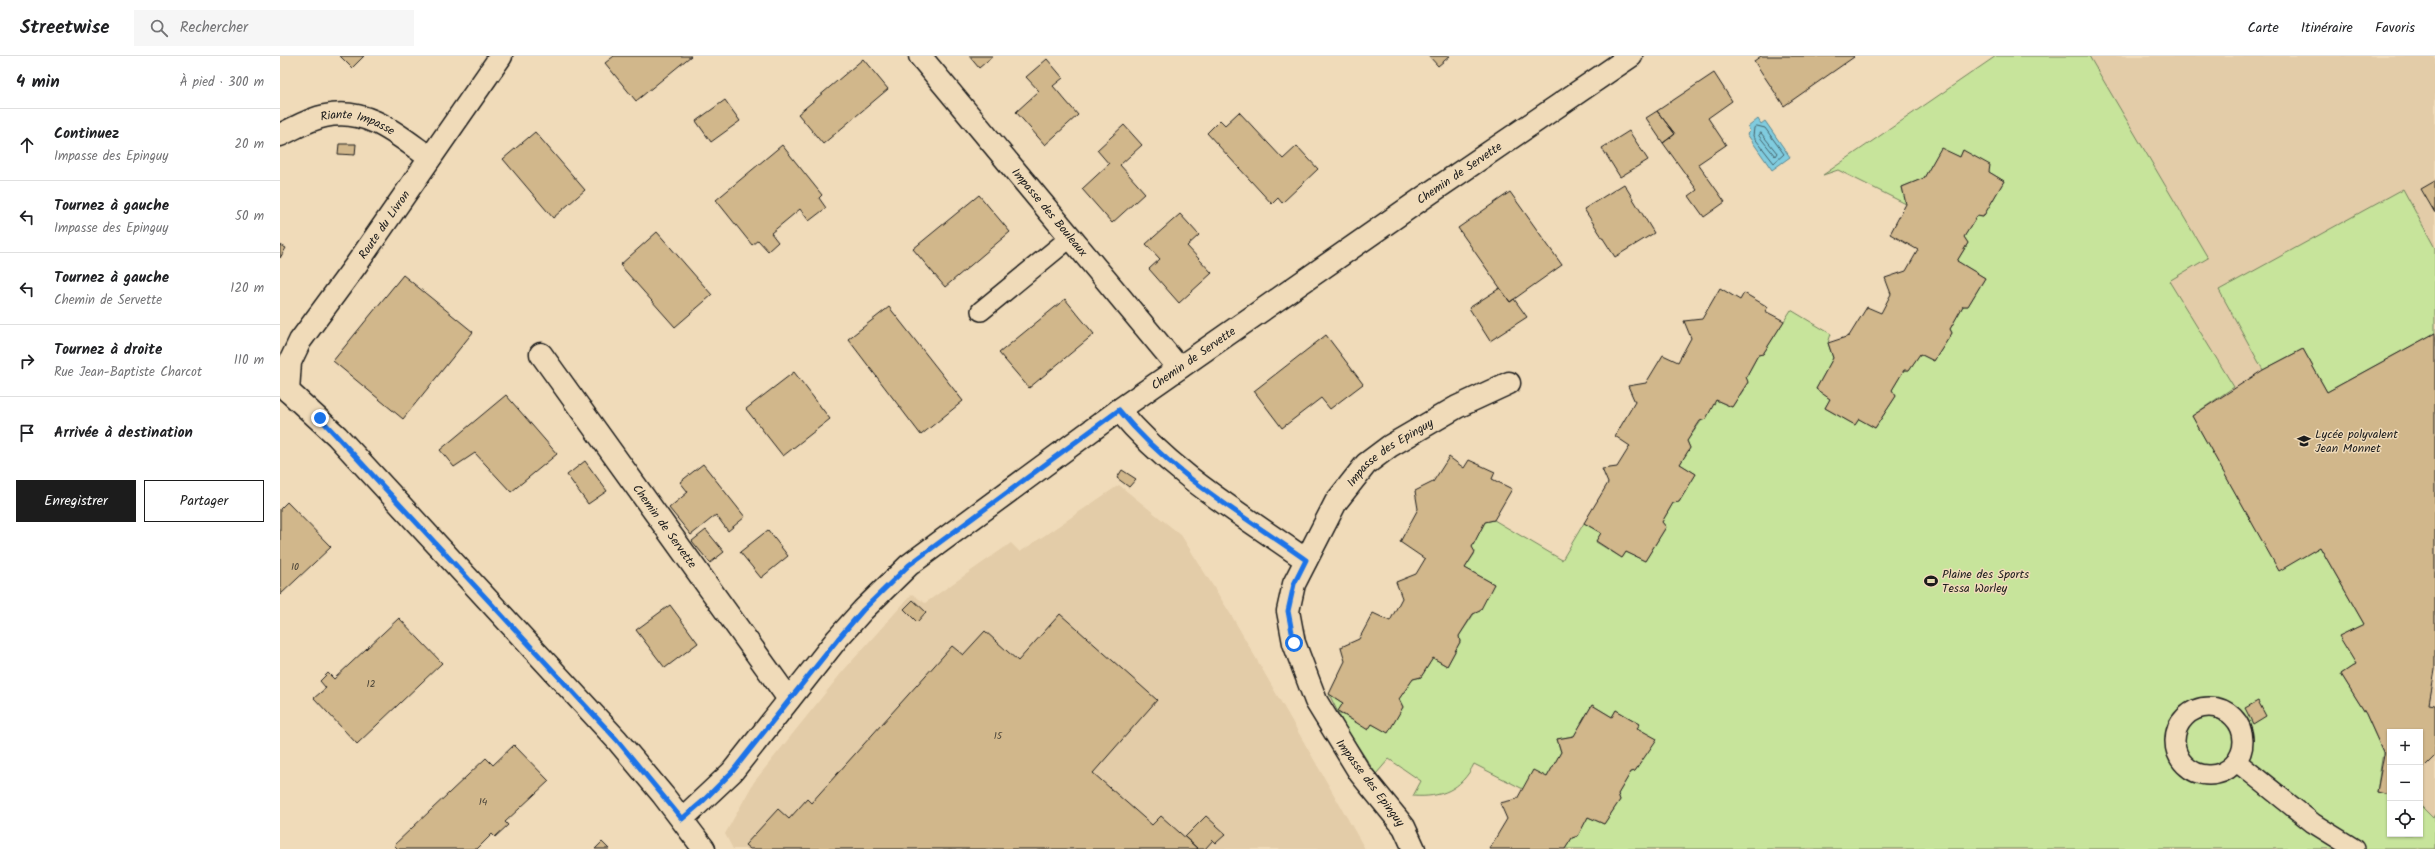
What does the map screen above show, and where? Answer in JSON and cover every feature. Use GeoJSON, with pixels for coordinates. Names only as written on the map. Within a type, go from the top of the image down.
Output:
{"type":"FeatureCollection","features":[{"type":"Feature","properties":{"kind":"street","name":"Route du Livron"},"geometry":{"type":"LineString","coordinates":[[284,393],[290,362],[300,341],[501,56]]}},
{"type":"Feature","properties":{"kind":"street","name":"Impasse des Bouleaux"},"geometry":{"type":"LineString","coordinates":[[920,56],[1179,368]]}},
{"type":"Feature","properties":{"kind":"street","name":"Chemin de Servette"},"geometry":{"type":"LineString","coordinates":[[682,819],[702,802],[732,772],[788,699],[863,610],[909,565],[1119,410],[1435,189],[1631,56]]}},
{"type":"Feature","properties":{"kind":"street","name":"Riante Impasse"},"geometry":{"type":"LineString","coordinates":[[280,135],[325,116],[351,114],[378,122],[430,158]]}},
{"type":"Feature","properties":{"kind":"street","name":"Chemin de Servette"},"geometry":{"type":"LineString","coordinates":[[541,354],[788,699]]}},
{"type":"Feature","properties":{"kind":"street","name":"Impasse des Epinguy"},"geometry":{"type":"LineString","coordinates":[[1414,849],[1404,826],[1360,773],[1337,738],[1316,701],[1294,643],[1288,611],[1294,584],[1336,502],[1366,464],[1390,446],[1457,407],[1509,383]]}},
{"type":"Feature","properties":{"kind":"street"},"geometry":{"type":"LineString","coordinates":[[284,393],[337,436],[622,745],[682,819],[704,849]]}},
{"type":"Feature","properties":{"kind":"street"},"geometry":{"type":"LineString","coordinates":[[1119,410],[1137,433],[1167,462],[1306,560]]}},
{"type":"Feature","properties":{"kind":"lane"},"geometry":{"type":"LineString","coordinates":[[981,311],[1071,237]]}},
{"type":"Feature","properties":{"kind":"lane"},"geometry":{"type":"LineString","coordinates":[[2237,762],[2313,823],[2355,849]]}},
{"type":"Feature","properties":{"kind":"shaded area","name":"Lycée polyvalent Jean Monnet"},"geometry":{"type":"Polygon","coordinates":[[[1996,56],[2435,56],[2435,849],[2391,849],[1996,56]]]}},
{"type":"Feature","properties":{"kind":"shaded area"},"geometry":{"type":"Polygon","coordinates":[[[1119,485],[1181,535],[1233,618],[1365,849],[733,849],[725,834],[754,782],[843,671],[912,594],[925,603],[1011,543],[1020,552],[1119,485]]]}},
{"type":"Feature","properties":{"kind":"green space"},"geometry":{"type":"Polygon","coordinates":[[[1996,56],[2089,56],[2208,258],[2169,281],[2234,387],[2192,416],[2279,570],[2320,547],[2364,624],[2340,636],[2356,664],[2341,674],[2366,714],[2383,752],[2377,792],[2387,794],[2387,837],[2423,837],[2423,808],[2433,818],[2435,814],[2435,849],[1565,849],[1572,838],[1578,836],[1588,817],[1604,824],[1620,800],[1618,794],[1631,772],[1635,771],[1656,739],[1637,728],[1640,724],[1616,710],[1612,717],[1592,705],[1574,736],[1557,739],[1561,752],[1547,777],[1523,789],[1474,764],[1469,773],[1456,786],[1441,794],[1433,796],[1413,796],[1421,781],[1389,759],[1376,774],[1344,725],[1329,694],[1343,703],[1338,712],[1368,729],[1372,724],[1388,732],[1403,707],[1399,699],[1413,679],[1421,677],[1433,658],[1447,666],[1460,642],[1459,636],[1494,584],[1465,568],[1475,553],[1472,547],[1485,522],[1494,520],[1562,560],[1584,523],[1601,533],[1596,542],[1622,558],[1626,552],[1645,561],[1666,527],[1662,522],[1673,503],[1679,502],[1696,474],[1680,464],[1690,448],[1687,441],[1716,400],[1732,407],[1748,383],[1746,377],[1758,355],[1763,354],[1791,310],[1831,334],[1828,343],[1833,358],[1816,389],[1830,399],[1825,408],[1855,425],[1859,419],[1875,428],[1896,396],[1892,390],[1904,370],[1909,370],[1920,354],[1934,361],[1952,333],[1950,329],[1963,306],[1968,306],[1985,278],[1957,261],[1968,243],[1964,237],[1977,216],[1983,217],[2004,181],[1989,172],[1963,150],[1960,157],[1941,149],[1924,178],[1902,187],[1906,204],[1838,170],[1823,175],[1996,56]]]}},
{"type":"Feature","properties":{"kind":"green space"},"geometry":{"type":"Polygon","coordinates":[[[2403,189],[2435,248],[2435,333],[2327,392],[2303,349],[2263,370],[2219,290],[2403,189]]]}},
{"type":"Feature","properties":{"kind":"water"},"geometry":{"type":"Polygon","coordinates":[[[1758,119],[1761,124],[1765,121],[1790,157],[1772,170],[1747,134],[1750,131],[1748,127],[1758,119]]]}},
{"type":"Feature","properties":{"kind":"building"},"geometry":{"type":"Polygon","coordinates":[[[340,56],[364,56],[352,68],[340,56]]]}},
{"type":"Feature","properties":{"kind":"building"},"geometry":{"type":"Polygon","coordinates":[[[614,56],[691,56],[636,101],[605,63],[614,56]]]}},
{"type":"Feature","properties":{"kind":"building"},"geometry":{"type":"Polygon","coordinates":[[[969,56],[993,56],[979,68],[969,56]]]}},
{"type":"Feature","properties":{"kind":"building"},"geometry":{"type":"Polygon","coordinates":[[[1429,56],[1450,56],[1438,66],[1429,56]]]}},
{"type":"Feature","properties":{"kind":"building"},"geometry":{"type":"Polygon","coordinates":[[[1761,56],[1854,57],[1784,106],[1754,61],[1761,56]]]}},
{"type":"Feature","properties":{"kind":"building"},"geometry":{"type":"Polygon","coordinates":[[[863,59],[888,89],[823,144],[798,114],[863,59]]]}},
{"type":"Feature","properties":{"kind":"building"},"geometry":{"type":"Polygon","coordinates":[[[1047,59],[1063,78],[1053,86],[1078,115],[1045,145],[1016,112],[1039,91],[1026,77],[1047,59]]]}},
{"type":"Feature","properties":{"kind":"building"},"geometry":{"type":"Polygon","coordinates":[[[1714,73],[1732,101],[1708,118],[1726,145],[1698,164],[1725,202],[1704,217],[1689,196],[1697,190],[1663,143],[1675,134],[1657,111],[1714,73]]]}},
{"type":"Feature","properties":{"kind":"building"},"geometry":{"type":"Polygon","coordinates":[[[725,100],[740,121],[711,142],[696,121],[725,100]]]}},
{"type":"Feature","properties":{"kind":"building"},"geometry":{"type":"Polygon","coordinates":[[[1657,111],[1675,134],[1663,143],[1646,118],[1657,111]]]}},
{"type":"Feature","properties":{"kind":"building"},"geometry":{"type":"Polygon","coordinates":[[[1239,112],[1283,159],[1297,146],[1318,169],[1282,203],[1278,198],[1272,204],[1207,133],[1220,120],[1225,125],[1239,112]]]}},
{"type":"Feature","properties":{"kind":"building"},"geometry":{"type":"Polygon","coordinates":[[[1124,125],[1142,145],[1120,165],[1145,193],[1112,223],[1082,189],[1109,164],[1097,150],[1124,125]]]}},
{"type":"Feature","properties":{"kind":"building"},"geometry":{"type":"Polygon","coordinates":[[[1629,131],[1648,160],[1620,177],[1602,148],[1629,131]]]}},
{"type":"Feature","properties":{"kind":"building"},"geometry":{"type":"Polygon","coordinates":[[[535,132],[585,190],[553,218],[503,159],[535,132]]]}},
{"type":"Feature","properties":{"kind":"building"},"geometry":{"type":"Polygon","coordinates":[[[339,144],[356,144],[355,155],[338,154],[339,144]]]}},
{"type":"Feature","properties":{"kind":"building"},"geometry":{"type":"Polygon","coordinates":[[[782,145],[822,195],[819,198],[826,208],[809,221],[800,209],[771,233],[778,242],[768,251],[758,240],[752,245],[716,200],[782,145]]]}},
{"type":"Feature","properties":{"kind":"building"},"geometry":{"type":"Polygon","coordinates":[[[1941,148],[1960,157],[1963,150],[1990,165],[1989,172],[2004,181],[1983,217],[1977,216],[1964,237],[1968,243],[1957,261],[1985,278],[1968,306],[1963,306],[1950,329],[1952,333],[1934,361],[1920,354],[1909,370],[1904,370],[1892,390],[1896,396],[1875,428],[1859,419],[1855,425],[1825,408],[1830,399],[1816,389],[1833,358],[1828,343],[1849,336],[1867,307],[1881,313],[1891,294],[1885,278],[1906,271],[1918,250],[1890,234],[1906,204],[1902,187],[1924,178],[1941,148]]]}},
{"type":"Feature","properties":{"kind":"building"},"geometry":{"type":"Polygon","coordinates":[[[2435,181],[2435,213],[2421,189],[2435,181]]]}},
{"type":"Feature","properties":{"kind":"building"},"geometry":{"type":"Polygon","coordinates":[[[1624,184],[1654,233],[1615,257],[1584,209],[1624,184]]]}},
{"type":"Feature","properties":{"kind":"building"},"geometry":{"type":"Polygon","coordinates":[[[1510,192],[1562,265],[1510,302],[1458,228],[1510,192]]]}},
{"type":"Feature","properties":{"kind":"building"},"geometry":{"type":"Polygon","coordinates":[[[979,195],[1010,232],[945,287],[913,249],[979,195]]]}},
{"type":"Feature","properties":{"kind":"building"},"geometry":{"type":"Polygon","coordinates":[[[1180,214],[1199,235],[1187,246],[1212,273],[1179,303],[1149,269],[1160,259],[1146,244],[1180,214]]]}},
{"type":"Feature","properties":{"kind":"building"},"geometry":{"type":"Polygon","coordinates":[[[657,232],[712,295],[675,327],[620,265],[657,232]]]}},
{"type":"Feature","properties":{"kind":"building"},"geometry":{"type":"Polygon","coordinates":[[[280,245],[286,248],[280,258],[280,245]]]}},
{"type":"Feature","properties":{"kind":"building"},"geometry":{"type":"Polygon","coordinates":[[[403,275],[473,332],[403,419],[333,361],[403,275]]]}},
{"type":"Feature","properties":{"kind":"building"},"geometry":{"type":"Polygon","coordinates":[[[1500,288],[1510,302],[1514,299],[1527,317],[1490,341],[1469,308],[1500,288]]]}},
{"type":"Feature","properties":{"kind":"building"},"geometry":{"type":"Polygon","coordinates":[[[1720,288],[1740,300],[1744,293],[1768,307],[1765,311],[1784,321],[1763,354],[1758,355],[1746,377],[1748,382],[1732,407],[1716,400],[1706,419],[1700,421],[1687,441],[1690,448],[1680,464],[1696,474],[1679,502],[1673,503],[1662,522],[1666,527],[1645,561],[1626,552],[1622,558],[1596,541],[1601,533],[1584,523],[1608,483],[1602,469],[1617,467],[1630,446],[1615,436],[1635,402],[1628,386],[1646,383],[1663,355],[1678,362],[1691,338],[1684,321],[1702,319],[1720,288]]]}},
{"type":"Feature","properties":{"kind":"building"},"geometry":{"type":"Polygon","coordinates":[[[1065,299],[1094,334],[1029,388],[999,353],[1065,299]]]}},
{"type":"Feature","properties":{"kind":"building"},"geometry":{"type":"Polygon","coordinates":[[[889,307],[963,401],[921,435],[848,339],[889,307]]]}},
{"type":"Feature","properties":{"kind":"building"},"geometry":{"type":"Polygon","coordinates":[[[2435,333],[2435,670],[2429,704],[2435,705],[2435,756],[2423,768],[2423,729],[2387,729],[2387,794],[2377,792],[2384,754],[2366,714],[2341,674],[2356,664],[2339,636],[2364,624],[2320,547],[2279,571],[2192,416],[2263,370],[2303,349],[2327,392],[2435,333]]]}},
{"type":"Feature","properties":{"kind":"building"},"geometry":{"type":"Polygon","coordinates":[[[1326,335],[1363,384],[1330,409],[1321,398],[1282,428],[1254,391],[1326,335]]]}},
{"type":"Feature","properties":{"kind":"building"},"geometry":{"type":"Polygon","coordinates":[[[794,372],[830,419],[783,456],[746,409],[794,372]]]}},
{"type":"Feature","properties":{"kind":"building"},"geometry":{"type":"Polygon","coordinates":[[[506,395],[557,454],[511,492],[475,453],[454,467],[440,450],[506,395]]]}},
{"type":"Feature","properties":{"kind":"building"},"geometry":{"type":"Polygon","coordinates":[[[1449,457],[1464,468],[1469,460],[1495,472],[1492,479],[1512,489],[1494,520],[1485,522],[1472,547],[1475,552],[1465,568],[1494,584],[1480,611],[1473,614],[1459,636],[1460,642],[1447,666],[1433,658],[1421,677],[1413,679],[1399,699],[1403,707],[1388,733],[1372,724],[1368,730],[1338,711],[1343,703],[1329,694],[1345,661],[1341,647],[1359,639],[1373,613],[1390,621],[1402,598],[1396,582],[1416,574],[1425,559],[1400,542],[1418,509],[1415,491],[1433,482],[1449,457]]]}},
{"type":"Feature","properties":{"kind":"building"},"geometry":{"type":"Polygon","coordinates":[[[585,461],[607,491],[588,504],[567,475],[585,461]]]}},
{"type":"Feature","properties":{"kind":"building"},"geometry":{"type":"Polygon","coordinates":[[[703,464],[745,517],[728,531],[716,515],[691,535],[669,508],[688,492],[680,482],[703,464]]]}},
{"type":"Feature","properties":{"kind":"building"},"geometry":{"type":"Polygon","coordinates":[[[1122,470],[1136,479],[1129,487],[1117,478],[1122,470]]]}},
{"type":"Feature","properties":{"kind":"building"},"geometry":{"type":"Polygon","coordinates":[[[287,502],[331,547],[280,595],[280,509],[287,502]]]}},
{"type":"Feature","properties":{"kind":"building"},"geometry":{"type":"Polygon","coordinates":[[[706,530],[724,552],[710,563],[692,541],[706,530]]]}},
{"type":"Feature","properties":{"kind":"building"},"geometry":{"type":"Polygon","coordinates":[[[768,530],[788,556],[761,578],[740,552],[768,530]]]}},
{"type":"Feature","properties":{"kind":"building"},"geometry":{"type":"Polygon","coordinates":[[[913,600],[926,612],[917,622],[904,609],[913,600]]]}},
{"type":"Feature","properties":{"kind":"building"},"geometry":{"type":"Polygon","coordinates":[[[670,605],[698,643],[665,668],[636,630],[670,605]]]}},
{"type":"Feature","properties":{"kind":"building"},"geometry":{"type":"Polygon","coordinates":[[[1060,614],[1157,700],[1093,773],[1152,825],[1161,816],[1198,849],[750,849],[745,845],[778,809],[789,819],[807,799],[811,803],[952,646],[963,655],[985,631],[1018,661],[1060,614]]]}},
{"type":"Feature","properties":{"kind":"building"},"geometry":{"type":"Polygon","coordinates":[[[399,618],[442,663],[357,744],[314,698],[326,688],[320,681],[328,673],[334,679],[399,618]]]}},
{"type":"Feature","properties":{"kind":"building"},"geometry":{"type":"Polygon","coordinates":[[[2258,701],[2266,716],[2253,724],[2245,708],[2258,701]]]}},
{"type":"Feature","properties":{"kind":"building"},"geometry":{"type":"Polygon","coordinates":[[[1592,705],[1612,717],[1616,710],[1640,724],[1637,728],[1657,739],[1635,771],[1631,772],[1618,794],[1620,800],[1604,824],[1588,817],[1578,836],[1572,838],[1565,849],[1489,849],[1507,819],[1500,803],[1517,799],[1533,770],[1547,777],[1561,752],[1557,739],[1574,736],[1592,705]]]}},
{"type":"Feature","properties":{"kind":"building"},"geometry":{"type":"Polygon","coordinates":[[[514,745],[549,781],[505,822],[508,825],[495,837],[492,834],[477,849],[398,849],[394,845],[486,758],[493,765],[514,745]]]}},
{"type":"Feature","properties":{"kind":"building"},"geometry":{"type":"Polygon","coordinates":[[[1206,816],[1226,834],[1216,843],[1213,840],[1205,849],[1198,849],[1185,837],[1206,816]]]}},
{"type":"Feature","properties":{"kind":"building"},"geometry":{"type":"Polygon","coordinates":[[[602,842],[609,849],[595,849],[602,842]]]}},
{"type":"Feature","properties":{"kind":"place","name":"Lycée polyvalent Jean Monnet"},"geometry":{"type":"Point","coordinates":[2304,441]}},
{"type":"Feature","properties":{"kind":"place","name":"Plaine des Sports Tessa Worley"},"geometry":{"type":"Point","coordinates":[1931,581]}},
{"type":"Feature","properties":{"kind":"route"},"geometry":{"type":"LineString","coordinates":[[320,418],[617,740],[682,819],[721,785],[760,738],[788,699],[838,639],[863,610],[909,565],[1119,410],[1137,433],[1167,462],[1306,560],[1294,584],[1288,611],[1294,643]]}}]}
